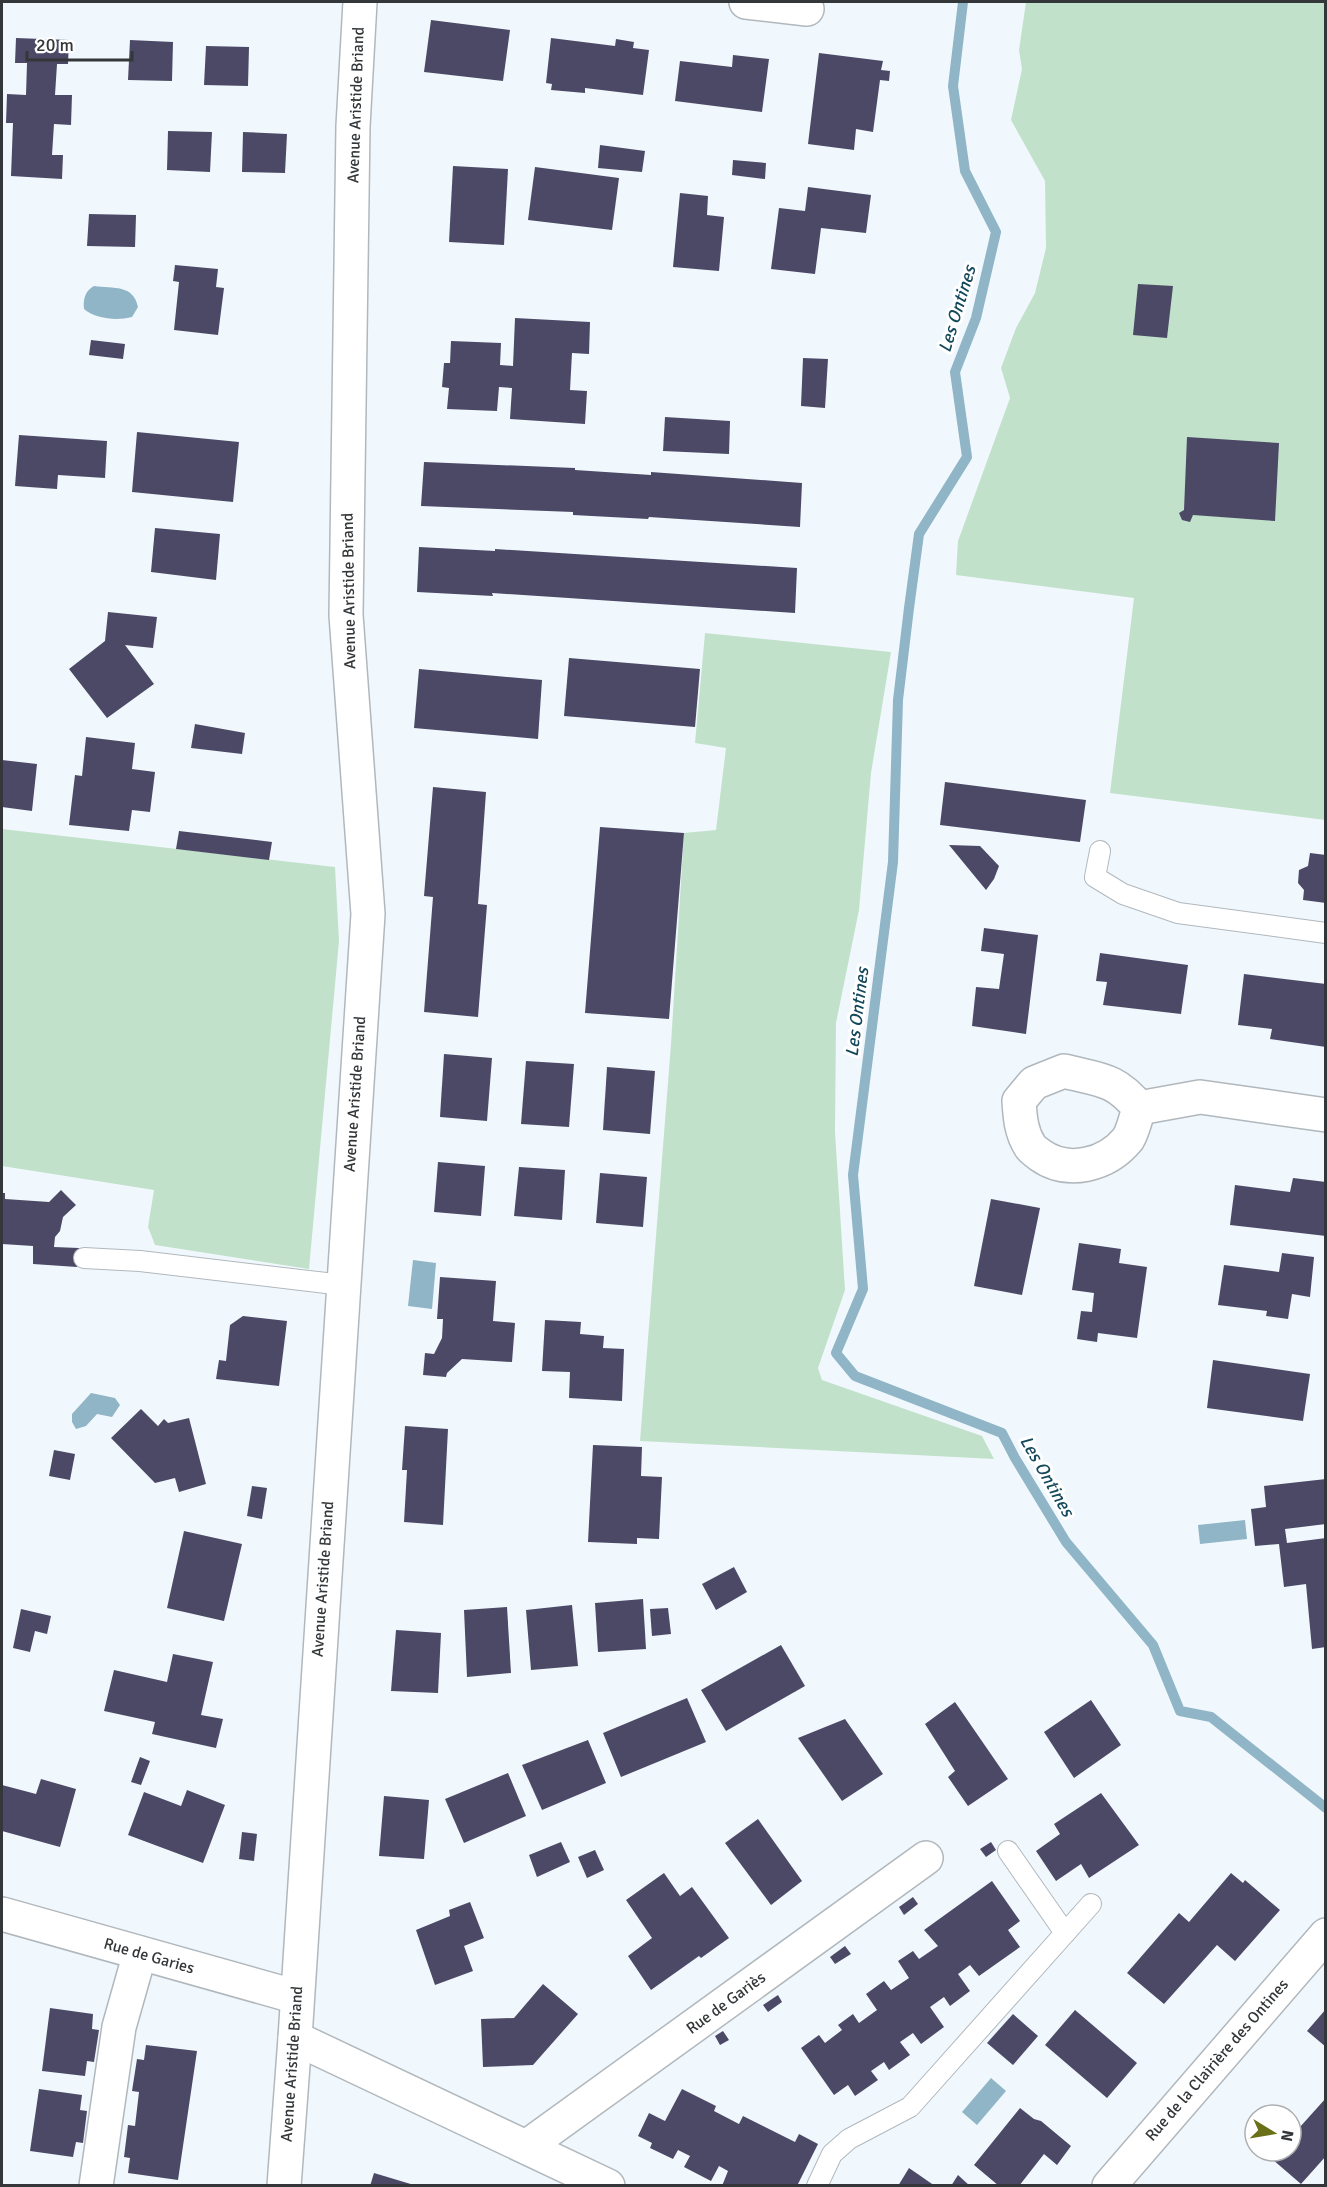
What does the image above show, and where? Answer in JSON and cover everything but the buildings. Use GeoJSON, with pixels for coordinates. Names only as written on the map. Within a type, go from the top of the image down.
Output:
{"type":"FeatureCollection","features":[{"type":"Feature","properties":{"kind":"street","name":"Avenue Aristide Briand"},"geometry":{"type":"LineString","coordinates":[[284,2186],[368,914],[346,615],[353,126],[360,2]]}},
{"type":"Feature","properties":{"kind":"street"},"geometry":{"type":"LineString","coordinates":[[746,2],[807,9]]}},
{"type":"Feature","properties":{"kind":"street"},"geometry":{"type":"LineString","coordinates":[[1139,1108],[1200,1097],[1326,1115]]}},
{"type":"Feature","properties":{"kind":"street","name":"Rue de Gariès"},"geometry":{"type":"LineString","coordinates":[[525,2147],[926,1858]]}},
{"type":"Feature","properties":{"kind":"street","name":"Rue de Garies"},"geometry":{"type":"LineString","coordinates":[[2,1914],[297,1997]]}},
{"type":"Feature","properties":{"kind":"street","name":"Rue de la Clairière des Ontines"},"geometry":{"type":"LineString","coordinates":[[1109,2186],[1326,1935]]}},
{"type":"Feature","properties":{"kind":"street"},"geometry":{"type":"LineString","coordinates":[[96,2186],[119,2027],[140,1953]]}},
{"type":"Feature","properties":{"kind":"street"},"geometry":{"type":"LineString","coordinates":[[295,2038],[608,2186]]}},
{"type":"Feature","properties":{"kind":"lane"},"geometry":{"type":"LineString","coordinates":[[1100,851],[1095,877],[1123,894],[1178,914],[1326,933]]}},
{"type":"Feature","properties":{"kind":"lane"},"geometry":{"type":"LineString","coordinates":[[84,1258],[140,1261],[343,1285]]}},
{"type":"Feature","properties":{"kind":"lane"},"geometry":{"type":"LineString","coordinates":[[1008,1851],[1065,1933]]}},
{"type":"Feature","properties":{"kind":"lane"},"geometry":{"type":"LineString","coordinates":[[817,2186],[832,2154],[849,2139],[910,2107],[1091,1904]]}},
{"type":"Feature","properties":{"kind":"green space"},"geometry":{"type":"Polygon","coordinates":[[[1026,2],[1325,2],[1325,820],[1110,793],[1134,598],[956,575],[958,541],[1010,398],[1001,368],[1016,328],[1035,293],[1046,248],[1045,181],[1011,120],[1022,69],[1019,50],[1026,2]]]}},
{"type":"Feature","properties":{"kind":"green space"},"geometry":{"type":"Polygon","coordinates":[[[705,633],[891,652],[871,773],[859,910],[836,1023],[835,1132],[845,1290],[818,1368],[822,1380],[982,1436],[994,1459],[640,1441],[671,1044],[684,833],[716,830],[726,748],[695,743],[705,633]]]}},
{"type":"Feature","properties":{"kind":"green space"},"geometry":{"type":"Polygon","coordinates":[[[2,829],[335,867],[339,941],[309,1269],[155,1245],[148,1227],[154,1190],[2,1166],[2,829]]]}},
{"type":"Feature","properties":{"kind":"water"},"geometry":{"type":"Polygon","coordinates":[[[94,286],[122,289],[132,294],[138,307],[132,317],[107,318],[94,315],[84,309],[85,296],[94,286]]]}},
{"type":"Feature","properties":{"kind":"water"},"geometry":{"type":"Polygon","coordinates":[[[413,1260],[436,1263],[432,1309],[408,1306],[413,1260]]]}},
{"type":"Feature","properties":{"kind":"water"},"geometry":{"type":"Polygon","coordinates":[[[91,1393],[115,1398],[120,1405],[112,1417],[97,1414],[86,1426],[76,1429],[72,1422],[72,1414],[91,1393]]]}},
{"type":"Feature","properties":{"kind":"water"},"geometry":{"type":"Polygon","coordinates":[[[1245,1520],[1247,1539],[1200,1544],[1198,1525],[1245,1520]]]}},
{"type":"Feature","properties":{"kind":"water"},"geometry":{"type":"Polygon","coordinates":[[[991,2078],[1006,2091],[977,2125],[962,2112],[991,2078]]]}},
{"type":"Feature","properties":{"kind":"waterway","name":"Les Ontines"},"geometry":{"type":"LineString","coordinates":[[963,2],[953,86],[965,171],[996,232],[976,318],[955,372],[967,457],[919,534],[898,700],[893,862],[853,1175],[863,1289],[836,1353],[855,1376],[1002,1433],[1066,1542],[1153,1645],[1180,1711],[1211,1717],[1326,1808]]}}]}
